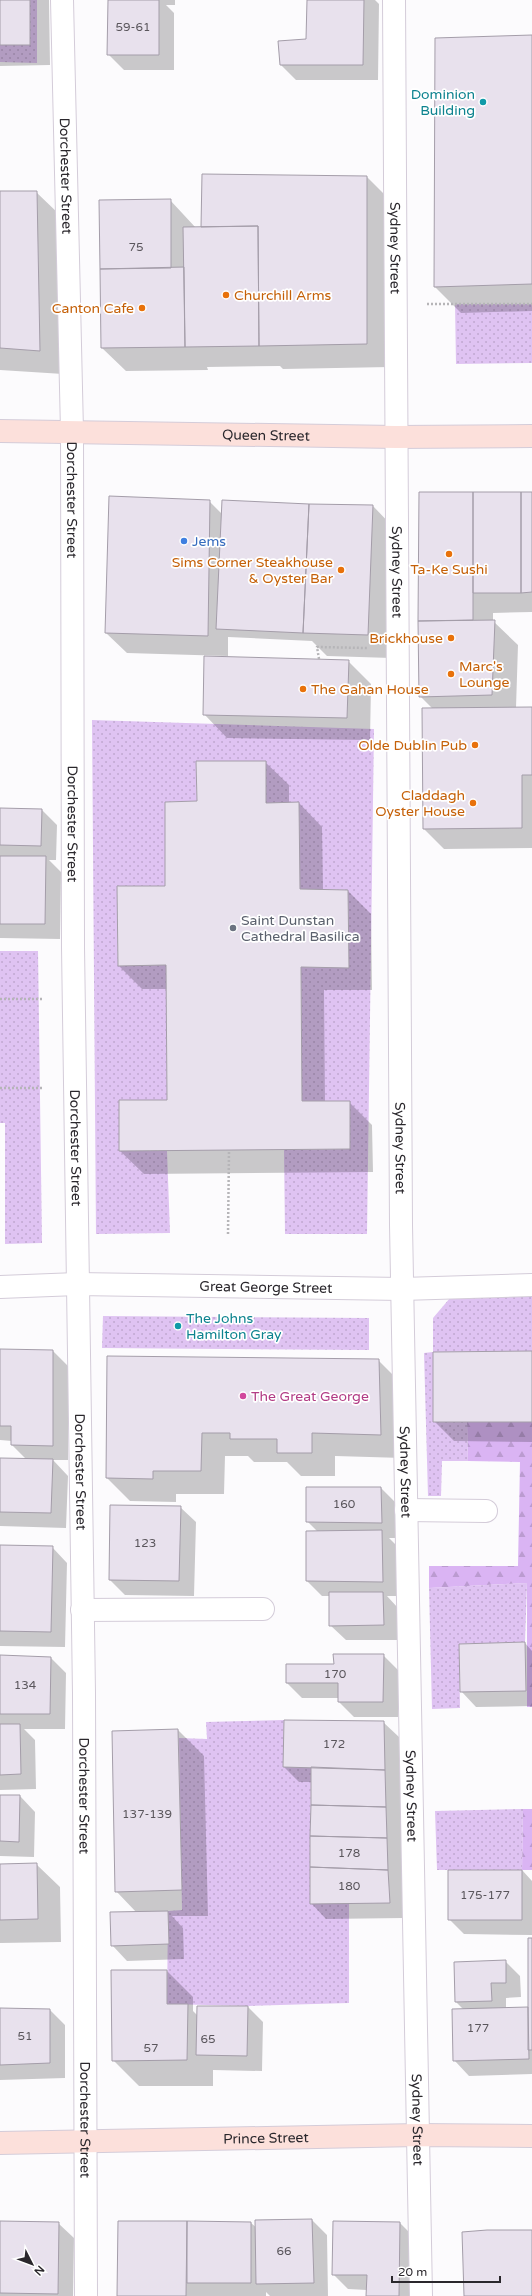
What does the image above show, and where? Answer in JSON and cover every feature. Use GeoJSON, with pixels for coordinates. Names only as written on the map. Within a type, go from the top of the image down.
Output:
{"type":"FeatureCollection","features":[{"type":"Feature","properties":{"kind":"street","name":"Dorchester Street"},"geometry":{"type":"LineString","coordinates":[[62,0],[72,431],[72,947],[82,1610],[86,2296]]}},
{"type":"Feature","properties":{"kind":"street","name":"Sydney Street"},"geometry":{"type":"LineString","coordinates":[[394,0],[402,1289],[421,2296]]}},
{"type":"Feature","properties":{"kind":"street","name":"Queen Street"},"geometry":{"type":"LineString","coordinates":[[0,431],[396,437],[532,436]]}},
{"type":"Feature","properties":{"kind":"street","name":"Great George Street"},"geometry":{"type":"LineString","coordinates":[[0,1287],[77,1284],[402,1289],[532,1285]]}},
{"type":"Feature","properties":{"kind":"street"},"geometry":{"type":"LineString","coordinates":[[406,1510],[486,1511]]}},
{"type":"Feature","properties":{"kind":"street"},"geometry":{"type":"LineString","coordinates":[[82,1610],[263,1610]]}},
{"type":"Feature","properties":{"kind":"street","name":"Prince Street"},"geometry":{"type":"LineString","coordinates":[[0,2143],[418,2135],[532,2136]]}},
{"type":"Feature","properties":{"kind":"path"},"geometry":{"type":"LineString","coordinates":[[396,304],[532,304]]}},
{"type":"Feature","properties":{"kind":"path"},"geometry":{"type":"LineString","coordinates":[[319,659],[317,647],[368,648]]}},
{"type":"Feature","properties":{"kind":"path"},"geometry":{"type":"LineString","coordinates":[[0,999],[46,999]]}},
{"type":"Feature","properties":{"kind":"path"},"geometry":{"type":"LineString","coordinates":[[0,1088],[47,1088]]}},
{"type":"Feature","properties":{"kind":"path"},"geometry":{"type":"LineString","coordinates":[[228,1234],[229,1150]]}},
{"type":"Feature","properties":{"kind":"shaded area"},"geometry":{"type":"Polygon","coordinates":[[[0,0],[37,0],[37,63],[0,62],[0,0]]]}},
{"type":"Feature","properties":{"kind":"shaded area"},"geometry":{"type":"Polygon","coordinates":[[[455,304],[532,304],[532,363],[456,364],[455,304]]]}},
{"type":"Feature","properties":{"kind":"shaded area"},"geometry":{"type":"Polygon","coordinates":[[[92,720],[374,729],[367,1234],[285,1234],[284,1150],[350,1149],[349,1101],[302,1101],[301,967],[349,967],[348,890],[300,889],[299,803],[266,803],[265,761],[196,761],[197,801],[165,802],[165,886],[117,886],[118,966],[166,965],[167,1100],[119,1101],[119,1151],[167,1151],[170,1233],[96,1234],[92,720]]]}},
{"type":"Feature","properties":{"kind":"shaded area"},"geometry":{"type":"Polygon","coordinates":[[[0,951],[38,951],[42,1243],[5,1244],[5,1123],[0,1123],[0,951]]]}},
{"type":"Feature","properties":{"kind":"shaded area"},"geometry":{"type":"Polygon","coordinates":[[[532,1294],[532,1351],[433,1352],[433,1318],[450,1298],[532,1294]]]}},
{"type":"Feature","properties":{"kind":"shaded area"},"geometry":{"type":"Polygon","coordinates":[[[103,1316],[369,1318],[369,1350],[102,1348],[103,1316]]]}},
{"type":"Feature","properties":{"kind":"shaded area"},"geometry":{"type":"Polygon","coordinates":[[[433,1352],[433,1421],[467,1422],[468,1461],[442,1461],[441,1496],[428,1496],[424,1353],[433,1352]]]}},
{"type":"Feature","properties":{"kind":"shaded area"},"geometry":{"type":"Polygon","coordinates":[[[527,1583],[525,1642],[459,1644],[460,1708],[432,1709],[429,1588],[527,1583]]]}},
{"type":"Feature","properties":{"kind":"shaded area"},"geometry":{"type":"Polygon","coordinates":[[[284,1720],[283,1767],[311,1767],[310,1903],[349,1903],[349,2003],[248,2006],[167,2004],[168,1911],[182,1910],[179,1738],[207,1739],[206,1722],[284,1720]]]}},
{"type":"Feature","properties":{"kind":"shaded area"},"geometry":{"type":"Polygon","coordinates":[[[523,1809],[522,1870],[437,1870],[435,1811],[523,1809]]]}},
{"type":"Feature","properties":{"kind":"green space"},"geometry":{"type":"Polygon","coordinates":[[[467,1422],[532,1422],[532,1707],[527,1707],[527,1583],[429,1588],[429,1566],[518,1566],[520,1462],[468,1461],[467,1422]]]}},
{"type":"Feature","properties":{"kind":"green space"},"geometry":{"type":"Polygon","coordinates":[[[523,1809],[532,1809],[532,1870],[522,1870],[523,1809]]]}},
{"type":"Feature","properties":{"kind":"building"},"geometry":{"type":"Polygon","coordinates":[[[0,0],[30,0],[30,45],[0,45],[0,0]]]}},
{"type":"Feature","properties":{"kind":"building"},"geometry":{"type":"Polygon","coordinates":[[[108,0],[159,0],[159,55],[107,55],[108,0]]]}},
{"type":"Feature","properties":{"kind":"building"},"geometry":{"type":"Polygon","coordinates":[[[307,0],[364,0],[363,65],[280,65],[278,41],[306,39],[307,0]]]}},
{"type":"Feature","properties":{"kind":"building","name":"Dominion Building"},"geometry":{"type":"Polygon","coordinates":[[[532,35],[532,284],[434,287],[435,38],[532,35]]]}},
{"type":"Feature","properties":{"kind":"building"},"geometry":{"type":"Polygon","coordinates":[[[202,174],[367,176],[367,344],[259,346],[258,226],[201,227],[202,174]]]}},
{"type":"Feature","properties":{"kind":"building"},"geometry":{"type":"Polygon","coordinates":[[[0,191],[37,191],[40,351],[0,348],[0,191]]]}},
{"type":"Feature","properties":{"kind":"building"},"geometry":{"type":"Polygon","coordinates":[[[171,199],[171,268],[100,269],[99,200],[171,199]]]}},
{"type":"Feature","properties":{"kind":"building"},"geometry":{"type":"Polygon","coordinates":[[[258,226],[259,346],[185,347],[183,227],[258,226]]]}},
{"type":"Feature","properties":{"kind":"building"},"geometry":{"type":"Polygon","coordinates":[[[184,267],[185,347],[101,348],[100,269],[184,267]]]}},
{"type":"Feature","properties":{"kind":"building"},"geometry":{"type":"Polygon","coordinates":[[[419,492],[473,492],[473,620],[418,621],[419,492]]]}},
{"type":"Feature","properties":{"kind":"building"},"geometry":{"type":"Polygon","coordinates":[[[473,492],[521,492],[521,593],[473,593],[473,492]]]}},
{"type":"Feature","properties":{"kind":"building"},"geometry":{"type":"Polygon","coordinates":[[[521,492],[532,492],[532,592],[521,593],[521,492]]]}},
{"type":"Feature","properties":{"kind":"building"},"geometry":{"type":"Polygon","coordinates":[[[109,496],[210,500],[208,636],[105,633],[109,496]]]}},
{"type":"Feature","properties":{"kind":"building"},"geometry":{"type":"Polygon","coordinates":[[[222,500],[309,504],[303,633],[216,629],[222,500]]]}},
{"type":"Feature","properties":{"kind":"building"},"geometry":{"type":"Polygon","coordinates":[[[309,504],[373,505],[368,635],[303,633],[309,504]]]}},
{"type":"Feature","properties":{"kind":"building"},"geometry":{"type":"Polygon","coordinates":[[[495,620],[492,695],[419,697],[418,621],[495,620]]]}},
{"type":"Feature","properties":{"kind":"building"},"geometry":{"type":"Polygon","coordinates":[[[204,656],[349,660],[347,718],[203,715],[204,656]]]}},
{"type":"Feature","properties":{"kind":"building"},"geometry":{"type":"Polygon","coordinates":[[[532,707],[532,775],[522,775],[522,828],[423,829],[422,708],[532,707]]]}},
{"type":"Feature","properties":{"kind":"building","name":"Saint Dunstan Cathedral Basilica"},"geometry":{"type":"Polygon","coordinates":[[[196,761],[266,761],[266,803],[299,802],[300,889],[348,890],[349,968],[301,967],[302,1101],[350,1101],[350,1149],[119,1151],[119,1100],[167,1100],[166,965],[118,966],[117,886],[165,886],[165,802],[197,801],[196,761]]]}},
{"type":"Feature","properties":{"kind":"building"},"geometry":{"type":"Polygon","coordinates":[[[0,808],[42,809],[41,846],[0,845],[0,808]]]}},
{"type":"Feature","properties":{"kind":"building"},"geometry":{"type":"Polygon","coordinates":[[[0,856],[46,856],[45,924],[0,924],[0,856]]]}},
{"type":"Feature","properties":{"kind":"building"},"geometry":{"type":"Polygon","coordinates":[[[0,1349],[53,1350],[53,1446],[11,1445],[11,1426],[0,1426],[0,1349]]]}},
{"type":"Feature","properties":{"kind":"building"},"geometry":{"type":"Polygon","coordinates":[[[532,1351],[532,1422],[433,1422],[433,1352],[532,1351]]]}},
{"type":"Feature","properties":{"kind":"building","name":"The Great George"},"geometry":{"type":"Polygon","coordinates":[[[107,1356],[379,1359],[381,1435],[312,1433],[312,1453],[277,1453],[277,1439],[230,1439],[230,1433],[202,1433],[201,1471],[153,1471],[153,1479],[106,1478],[107,1356]]]}},
{"type":"Feature","properties":{"kind":"building"},"geometry":{"type":"Polygon","coordinates":[[[0,1458],[53,1459],[51,1513],[0,1512],[0,1458]]]}},
{"type":"Feature","properties":{"kind":"building"},"geometry":{"type":"Polygon","coordinates":[[[306,1487],[381,1487],[382,1523],[306,1522],[306,1487]]]}},
{"type":"Feature","properties":{"kind":"building"},"geometry":{"type":"Polygon","coordinates":[[[110,1505],[181,1506],[179,1581],[109,1580],[110,1505]]]}},
{"type":"Feature","properties":{"kind":"building"},"geometry":{"type":"Polygon","coordinates":[[[382,1530],[383,1582],[306,1581],[306,1531],[382,1530]]]}},
{"type":"Feature","properties":{"kind":"building"},"geometry":{"type":"Polygon","coordinates":[[[0,1545],[53,1546],[51,1632],[0,1631],[0,1545]]]}},
{"type":"Feature","properties":{"kind":"building"},"geometry":{"type":"Polygon","coordinates":[[[329,1592],[383,1592],[384,1625],[329,1626],[329,1592]]]}},
{"type":"Feature","properties":{"kind":"building"},"geometry":{"type":"Polygon","coordinates":[[[525,1642],[526,1691],[460,1692],[459,1644],[525,1642]]]}},
{"type":"Feature","properties":{"kind":"building"},"geometry":{"type":"Polygon","coordinates":[[[333,1654],[384,1654],[383,1702],[338,1702],[338,1683],[286,1683],[286,1664],[334,1664],[333,1654]]]}},
{"type":"Feature","properties":{"kind":"building"},"geometry":{"type":"Polygon","coordinates":[[[0,1655],[51,1657],[50,1714],[0,1714],[0,1655]]]}},
{"type":"Feature","properties":{"kind":"building"},"geometry":{"type":"Polygon","coordinates":[[[284,1720],[384,1721],[385,1770],[283,1767],[284,1720]]]}},
{"type":"Feature","properties":{"kind":"building"},"geometry":{"type":"Polygon","coordinates":[[[0,1724],[20,1724],[21,1774],[0,1775],[0,1724]]]}},
{"type":"Feature","properties":{"kind":"building"},"geometry":{"type":"Polygon","coordinates":[[[178,1729],[182,1890],[115,1892],[112,1731],[178,1729]]]}},
{"type":"Feature","properties":{"kind":"building"},"geometry":{"type":"Polygon","coordinates":[[[311,1767],[385,1770],[386,1807],[311,1805],[311,1767]]]}},
{"type":"Feature","properties":{"kind":"building"},"geometry":{"type":"Polygon","coordinates":[[[0,1795],[20,1795],[19,1842],[0,1841],[0,1795]]]}},
{"type":"Feature","properties":{"kind":"building"},"geometry":{"type":"Polygon","coordinates":[[[311,1805],[386,1807],[387,1838],[310,1836],[311,1805]]]}},
{"type":"Feature","properties":{"kind":"building"},"geometry":{"type":"Polygon","coordinates":[[[310,1836],[387,1838],[388,1870],[310,1867],[310,1836]]]}},
{"type":"Feature","properties":{"kind":"building"},"geometry":{"type":"Polygon","coordinates":[[[37,1863],[38,1919],[0,1920],[0,1864],[37,1863]]]}},
{"type":"Feature","properties":{"kind":"building"},"geometry":{"type":"Polygon","coordinates":[[[310,1867],[388,1870],[390,1903],[310,1904],[310,1867]]]}},
{"type":"Feature","properties":{"kind":"building"},"geometry":{"type":"Polygon","coordinates":[[[448,1870],[522,1870],[522,1920],[448,1920],[448,1870]]]}},
{"type":"Feature","properties":{"kind":"building"},"geometry":{"type":"Polygon","coordinates":[[[168,1911],[169,1944],[111,1946],[110,1912],[168,1911]]]}},
{"type":"Feature","properties":{"kind":"building"},"geometry":{"type":"Polygon","coordinates":[[[528,1938],[532,1938],[532,2050],[528,2050],[528,1938]]]}},
{"type":"Feature","properties":{"kind":"building"},"geometry":{"type":"Polygon","coordinates":[[[506,1960],[506,1983],[491,1983],[492,2001],[455,2002],[454,1962],[506,1960]]]}},
{"type":"Feature","properties":{"kind":"building"},"geometry":{"type":"Polygon","coordinates":[[[111,1970],[167,1970],[167,2004],[188,2004],[187,2060],[112,2061],[111,1970]]]}},
{"type":"Feature","properties":{"kind":"building"},"geometry":{"type":"Polygon","coordinates":[[[197,2006],[248,2006],[247,2056],[196,2055],[197,2006]]]}},
{"type":"Feature","properties":{"kind":"building"},"geometry":{"type":"Polygon","coordinates":[[[528,2007],[529,2059],[453,2061],[452,2009],[528,2007]]]}},
{"type":"Feature","properties":{"kind":"building"},"geometry":{"type":"Polygon","coordinates":[[[0,2008],[50,2009],[50,2063],[0,2065],[0,2008]]]}},
{"type":"Feature","properties":{"kind":"building"},"geometry":{"type":"Polygon","coordinates":[[[312,2219],[314,2283],[256,2284],[255,2220],[312,2219]]]}},
{"type":"Feature","properties":{"kind":"building"},"geometry":{"type":"Polygon","coordinates":[[[0,2221],[59,2222],[58,2294],[0,2293],[0,2221]]]}},
{"type":"Feature","properties":{"kind":"building"},"geometry":{"type":"Polygon","coordinates":[[[118,2221],[187,2221],[186,2296],[117,2296],[118,2221]]]}},
{"type":"Feature","properties":{"kind":"building"},"geometry":{"type":"Polygon","coordinates":[[[187,2221],[251,2222],[251,2283],[187,2283],[187,2221]]]}},
{"type":"Feature","properties":{"kind":"building"},"geometry":{"type":"Polygon","coordinates":[[[333,2221],[400,2222],[399,2296],[366,2296],[367,2275],[332,2275],[333,2221]]]}},
{"type":"Feature","properties":{"kind":"building"},"geometry":{"type":"Polygon","coordinates":[[[487,2230],[532,2230],[532,2296],[464,2296],[462,2232],[487,2230]]]}},
{"type":"Feature","properties":{"kind":"place","name":"Dominion Building"},"geometry":{"type":"Point","coordinates":[483,102]}},
{"type":"Feature","properties":{"kind":"place","name":"Churchill Arms"},"geometry":{"type":"Point","coordinates":[226,295]}},
{"type":"Feature","properties":{"kind":"place","name":"Canton Cafe"},"geometry":{"type":"Point","coordinates":[142,308]}},
{"type":"Feature","properties":{"kind":"place","name":"Jems"},"geometry":{"type":"Point","coordinates":[184,541]}},
{"type":"Feature","properties":{"kind":"place","name":"Ta-Ke Sushi"},"geometry":{"type":"Point","coordinates":[449,554]}},
{"type":"Feature","properties":{"kind":"place","name":"Sims Corner Steakhouse & Oyster Bar"},"geometry":{"type":"Point","coordinates":[341,570]}},
{"type":"Feature","properties":{"kind":"place","name":"Brickhouse"},"geometry":{"type":"Point","coordinates":[451,638]}},
{"type":"Feature","properties":{"kind":"place","name":"Marc's Lounge"},"geometry":{"type":"Point","coordinates":[451,674]}},
{"type":"Feature","properties":{"kind":"place","name":"The Gahan House"},"geometry":{"type":"Point","coordinates":[303,689]}},
{"type":"Feature","properties":{"kind":"place","name":"Olde Dublin Pub"},"geometry":{"type":"Point","coordinates":[475,745]}},
{"type":"Feature","properties":{"kind":"place","name":"Claddagh Oyster House"},"geometry":{"type":"Point","coordinates":[473,803]}},
{"type":"Feature","properties":{"kind":"place","name":"Saint Dunstan Cathedral Basilica"},"geometry":{"type":"Point","coordinates":[233,928]}},
{"type":"Feature","properties":{"kind":"place","name":"The Johns Hamilton Gray"},"geometry":{"type":"Point","coordinates":[178,1326]}},
{"type":"Feature","properties":{"kind":"place","name":"The Great George"},"geometry":{"type":"Point","coordinates":[243,1396]}}]}
